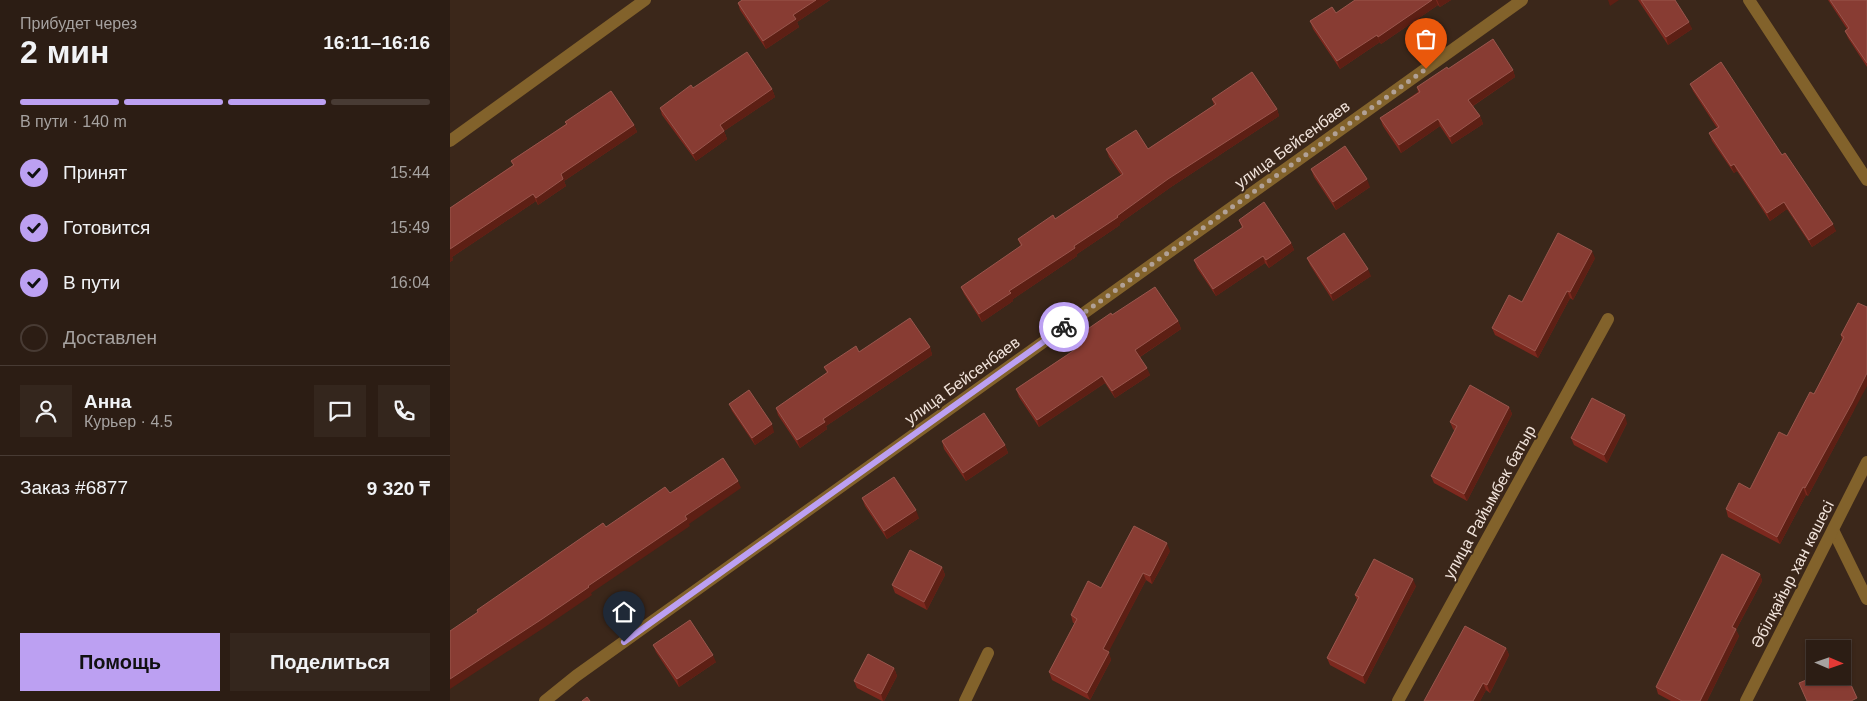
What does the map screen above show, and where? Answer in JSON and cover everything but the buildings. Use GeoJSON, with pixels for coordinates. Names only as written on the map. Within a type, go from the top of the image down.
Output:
{"type":"FeatureCollection","features":[{"type":"Feature","properties":{"kind":"street"},"geometry":{"type":"LineString","coordinates":[[450,141],[645,0]]}},
{"type":"Feature","properties":{"kind":"street","name":"улица Бейсенбаев"},"geometry":{"type":"LineString","coordinates":[[545,701],[584,670],[1522,0]]}},
{"type":"Feature","properties":{"kind":"street"},"geometry":{"type":"LineString","coordinates":[[1749,0],[1867,180]]}},
{"type":"Feature","properties":{"kind":"street","name":"улица Райымбек батыр"},"geometry":{"type":"LineString","coordinates":[[1398,701],[1608,319]]}},
{"type":"Feature","properties":{"kind":"street","name":"Әбілқайыр хан көшесі"},"geometry":{"type":"LineString","coordinates":[[1746,701],[1867,462]]}},
{"type":"Feature","properties":{"kind":"street"},"geometry":{"type":"LineString","coordinates":[[1834,530],[1867,599]]}},
{"type":"Feature","properties":{"kind":"street"},"geometry":{"type":"LineString","coordinates":[[965,701],[988,653]]}},
{"type":"Feature","properties":{"kind":"way so far"},"geometry":{"type":"LineString","coordinates":[[1064,327],[1426,69]]}},
{"type":"Feature","properties":{"kind":"route"},"geometry":{"type":"LineString","coordinates":[[624,642],[1064,327]]}}]}
